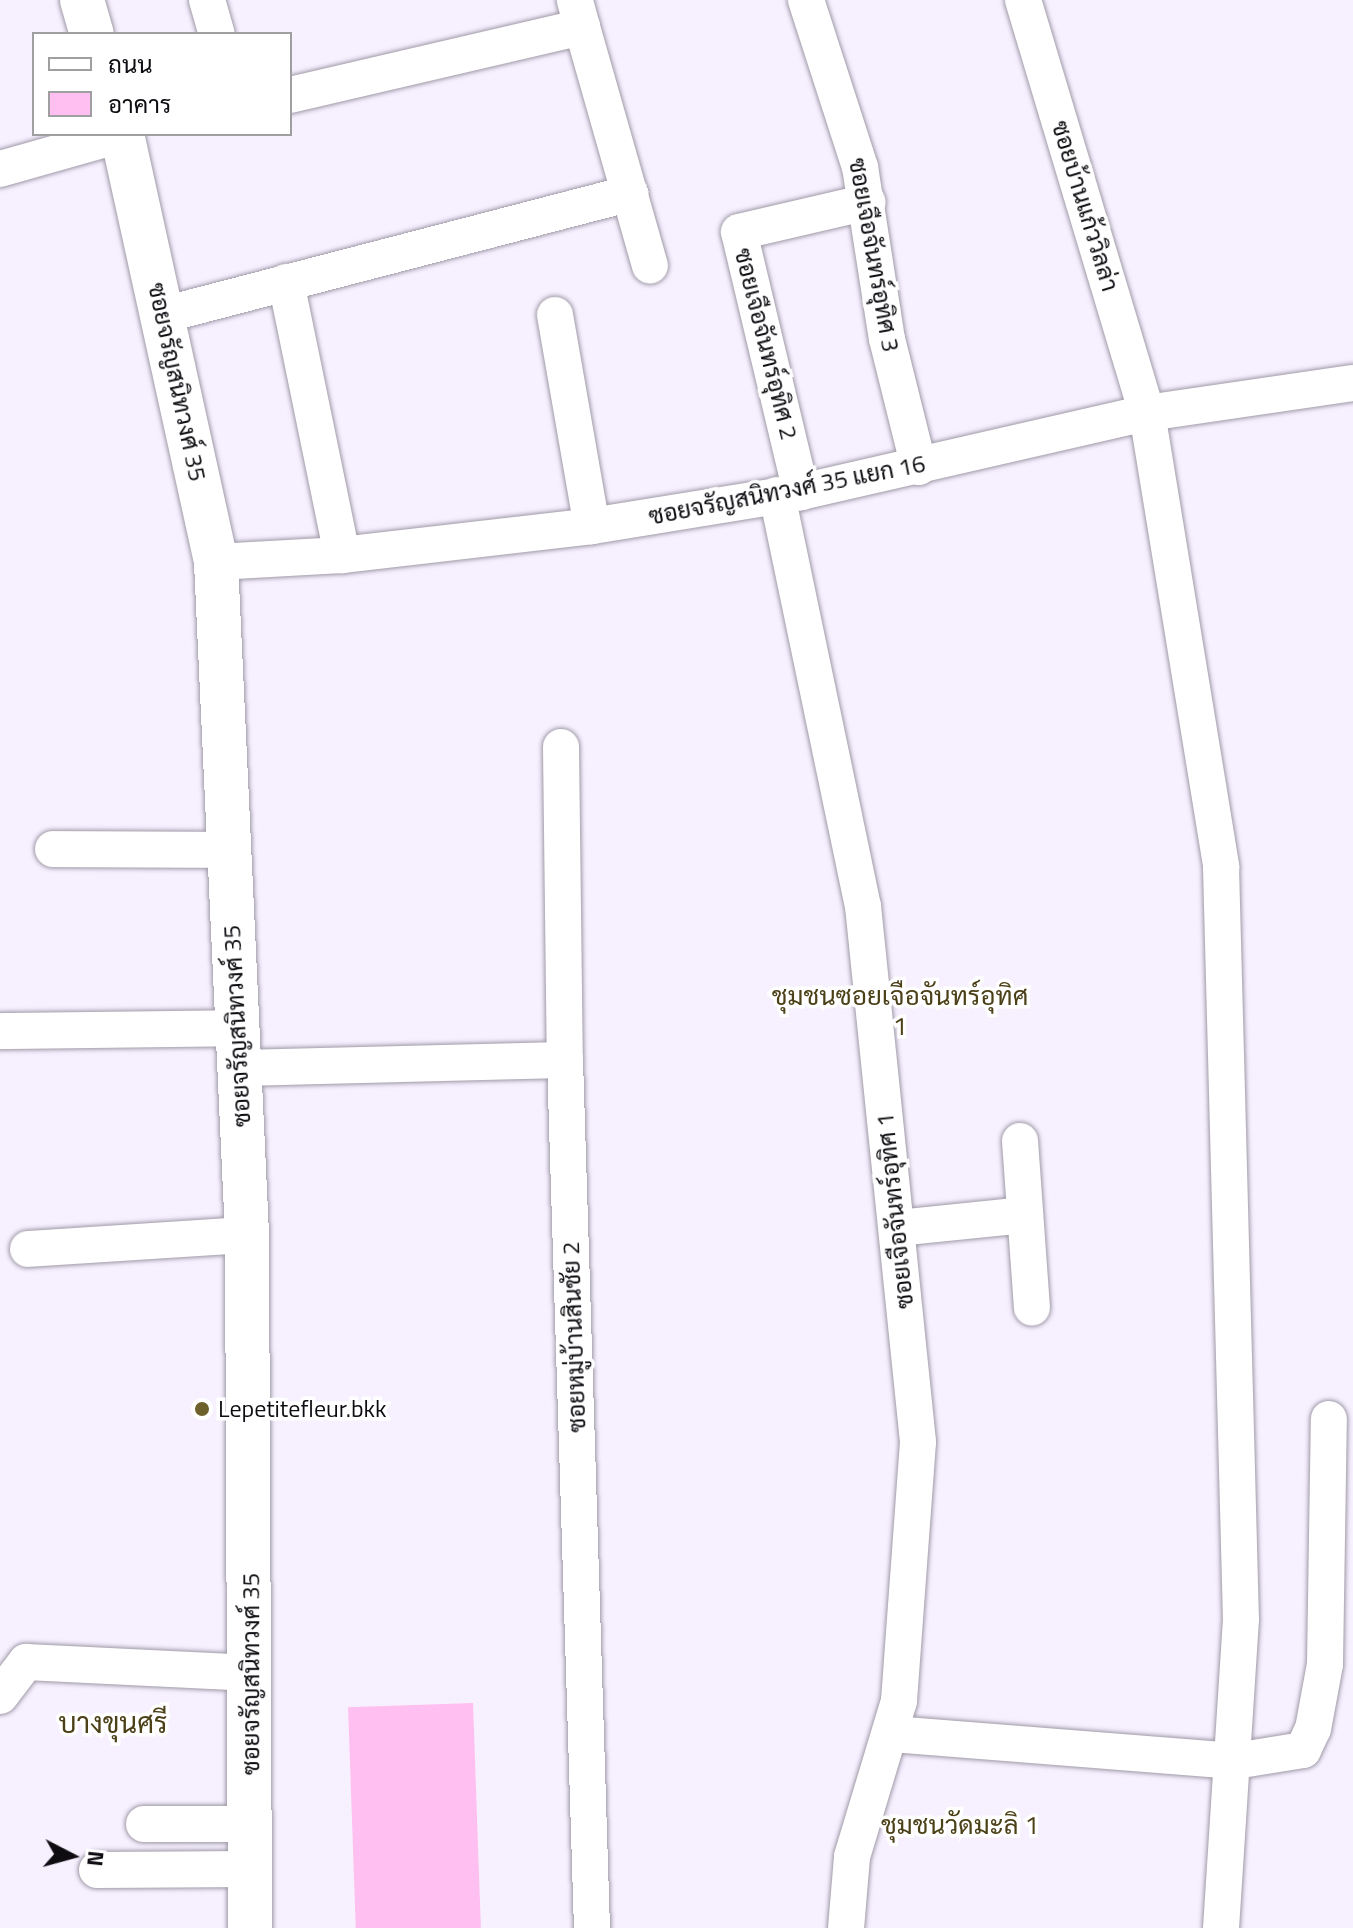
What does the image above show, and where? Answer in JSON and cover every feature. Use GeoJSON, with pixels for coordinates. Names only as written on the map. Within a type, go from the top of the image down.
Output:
{"type":"FeatureCollection","features":[{"type":"Feature","properties":{"kind":"street"},"geometry":{"type":"LineString","coordinates":[[82,0],[91,32]]}},
{"type":"Feature","properties":{"kind":"street"},"geometry":{"type":"LineString","coordinates":[[207,0],[216,32]]}},
{"type":"Feature","properties":{"kind":"street","name":"ซอยเจือจันทร์อุทิศ 3"},"geometry":{"type":"LineString","coordinates":[[806,0],[868,202],[887,339],[919,467]]}},
{"type":"Feature","properties":{"kind":"street","name":"ซอยบ้านแก้ววิลล่า"},"geometry":{"type":"LineString","coordinates":[[1023,0],[1147,413],[1221,867],[1241,1619],[1235,1761],[1221,1928]]}},
{"type":"Feature","properties":{"kind":"street"},"geometry":{"type":"LineString","coordinates":[[292,94],[578,14],[650,265]]}},
{"type":"Feature","properties":{"kind":"street"},"geometry":{"type":"LineString","coordinates":[[0,169],[116,136]]}},
{"type":"Feature","properties":{"kind":"street","name":"ซอยจรัญสนิทวงศ์ 35"},"geometry":{"type":"LineString","coordinates":[[123,136],[216,562],[247,1235],[253,1673],[250,1928]]}},
{"type":"Feature","properties":{"kind":"street"},"geometry":{"type":"LineString","coordinates":[[163,315],[630,193]]}},
{"type":"Feature","properties":{"kind":"street","name":"ซอยเจือจันทร์อุทิศ 2"},"geometry":{"type":"LineString","coordinates":[[789,494],[739,232],[868,202]]}},
{"type":"Feature","properties":{"kind":"street"},"geometry":{"type":"LineString","coordinates":[[286,282],[342,555]]}},
{"type":"Feature","properties":{"kind":"street"},"geometry":{"type":"LineString","coordinates":[[555,315],[592,526]]}},
{"type":"Feature","properties":{"kind":"street","name":"ซอยจรัญสนิทวงศ์ 35 แยก 16"},"geometry":{"type":"LineString","coordinates":[[216,562],[342,555],[592,526],[789,494],[1147,413],[1353,383]]}},
{"type":"Feature","properties":{"kind":"street","name":"ซอยเจือจันทร์อุทิศ 1"},"geometry":{"type":"LineString","coordinates":[[789,494],[863,906],[918,1442],[892,1734],[852,1857],[846,1928]]}},
{"type":"Feature","properties":{"kind":"street","name":"ซอยหมู่บ้านสินชัย 2"},"geometry":{"type":"LineString","coordinates":[[561,747],[565,1060],[592,1928]]}},
{"type":"Feature","properties":{"kind":"street"},"geometry":{"type":"LineString","coordinates":[[53,849],[228,850]]}},
{"type":"Feature","properties":{"kind":"street"},"geometry":{"type":"LineString","coordinates":[[0,1031],[238,1048],[565,1060]]}},
{"type":"Feature","properties":{"kind":"street"},"geometry":{"type":"LineString","coordinates":[[1020,1141],[1032,1308]]}},
{"type":"Feature","properties":{"kind":"street"},"geometry":{"type":"LineString","coordinates":[[897,1228],[1024,1215]]}},
{"type":"Feature","properties":{"kind":"street"},"geometry":{"type":"LineString","coordinates":[[28,1249],[247,1235]]}},
{"type":"Feature","properties":{"kind":"street"},"geometry":{"type":"LineString","coordinates":[[892,1734],[1235,1761],[1303,1750],[1313,1729],[1325,1664],[1329,1419]]}},
{"type":"Feature","properties":{"kind":"street"},"geometry":{"type":"LineString","coordinates":[[0,1696],[26,1662],[253,1673]]}},
{"type":"Feature","properties":{"kind":"street"},"geometry":{"type":"LineString","coordinates":[[144,1824],[251,1824]]}},
{"type":"Feature","properties":{"kind":"street"},"geometry":{"type":"LineString","coordinates":[[97,1870],[251,1869]]}},
{"type":"Feature","properties":{"kind":"building"},"geometry":{"type":"Polygon","coordinates":[[[473,1703],[481,1928],[356,1928],[348,1707],[473,1703]]]}},
{"type":"Feature","properties":{"kind":"place","name":"Lepetitefleur.bkk"},"geometry":{"type":"Point","coordinates":[202,1409]}},
{"type":"Feature","properties":{"kind":"district","name":"ชุมชนซอยเจือจันทร์อุทิศ 1"},"geometry":{"type":"Point","coordinates":[900,1011]}},
{"type":"Feature","properties":{"kind":"district","name":"บางขุนศรี"},"geometry":{"type":"Point","coordinates":[113,1723]}},
{"type":"Feature","properties":{"kind":"district","name":"ชุมชนวัดมะลิ 1"},"geometry":{"type":"Point","coordinates":[960,1825]}}]}
